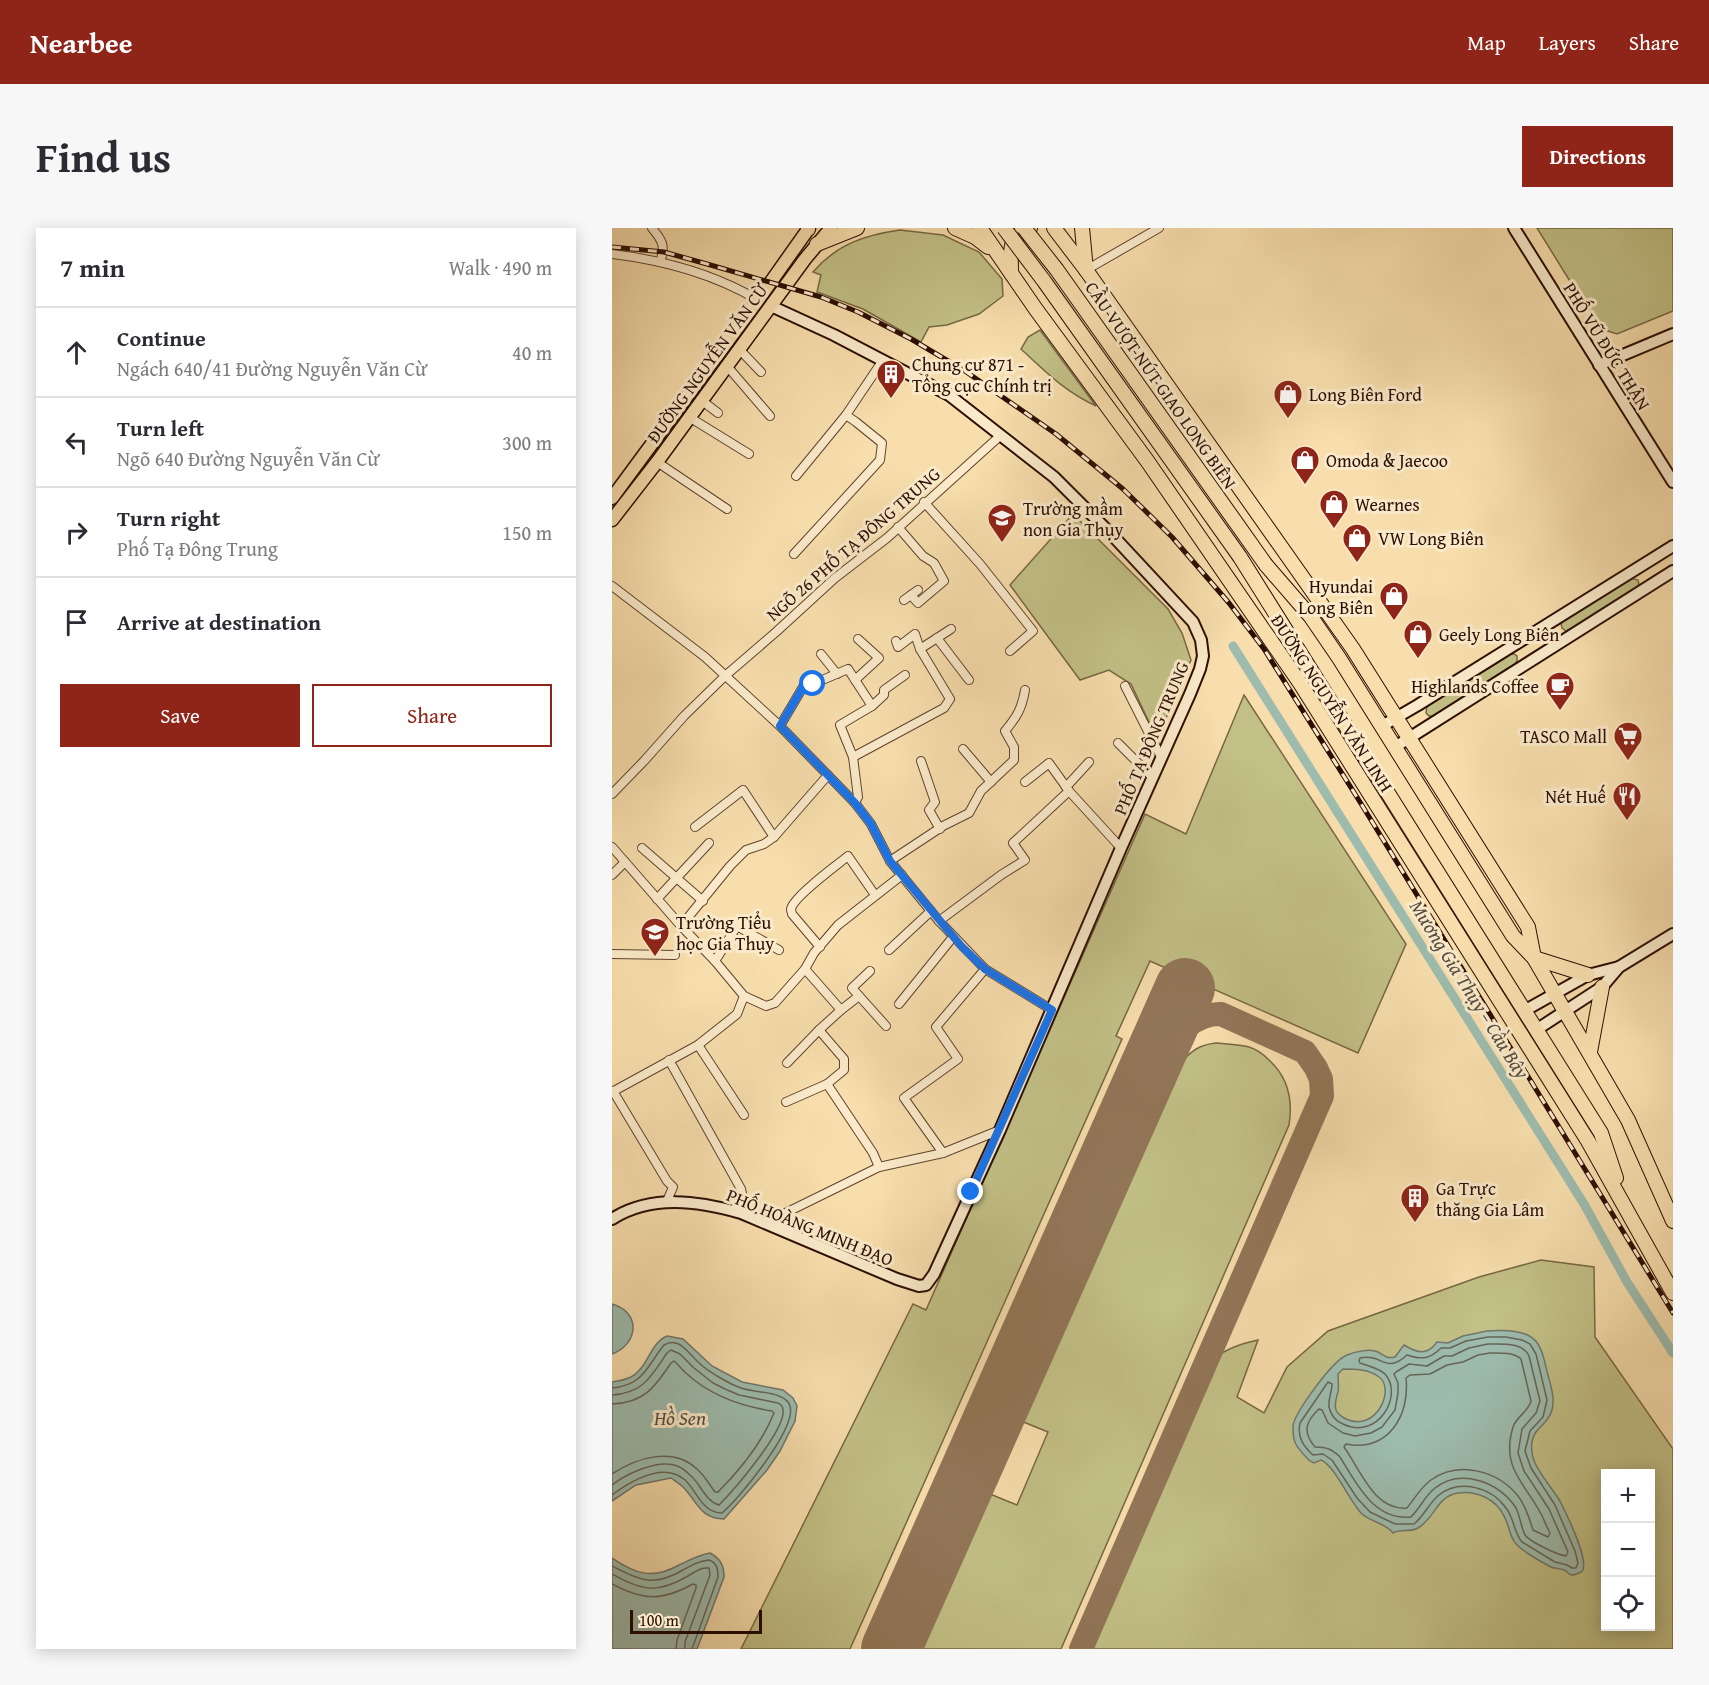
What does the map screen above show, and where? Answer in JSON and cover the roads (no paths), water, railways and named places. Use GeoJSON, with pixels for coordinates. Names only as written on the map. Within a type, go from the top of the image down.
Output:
{"type":"FeatureCollection","features":[{"type":"Feature","properties":{"kind":"highway"},"geometry":{"type":"LineString","coordinates":[[817,244],[857,228]]}},
{"type":"Feature","properties":{"kind":"highway"},"geometry":{"type":"LineString","coordinates":[[955,228],[975,237],[999,255]]}},
{"type":"Feature","properties":{"kind":"highway","name":"ĐƯỜNG NGUYỄN VĂN LINH"},"geometry":{"type":"LineString","coordinates":[[980,228],[1011,275],[1148,462],[1300,683],[1588,1141],[1673,1293]]}},
{"type":"Feature","properties":{"kind":"highway","name":"CẦU VƯỢT NÚT GIAO LONG BIÊN"},"geometry":{"type":"LineString","coordinates":[[1004,228],[1240,557]]}},
{"type":"Feature","properties":{"kind":"highway","name":"CẦU VƯỢT NÚT GIAO LONG BIÊN"},"geometry":{"type":"LineString","coordinates":[[1024,228],[1057,270],[1266,565]]}},
{"type":"Feature","properties":{"kind":"highway"},"geometry":{"type":"LineString","coordinates":[[1011,275],[1013,240],[1030,228]]}},
{"type":"Feature","properties":{"kind":"highway"},"geometry":{"type":"LineString","coordinates":[[1047,228],[1057,232]]}},
{"type":"Feature","properties":{"kind":"highway"},"geometry":{"type":"LineString","coordinates":[[1082,228],[1086,270]]}},
{"type":"Feature","properties":{"kind":"highway","name":"ĐƯỜNG NGUYỄN VĂN LINH"},"geometry":{"type":"LineString","coordinates":[[1057,232],[1353,649],[1528,927],[1534,958]]}},
{"type":"Feature","properties":{"kind":"highway"},"geometry":{"type":"LineString","coordinates":[[1284,549],[1311,617]]}},
{"type":"Feature","properties":{"kind":"highway","name":"ĐƯỜNG NGUYỄN VĂN LINH"},"geometry":{"type":"LineString","coordinates":[[1240,557],[1601,1133],[1628,1214]]}},
{"type":"Feature","properties":{"kind":"highway","name":"ĐƯỜNG NGUYỄN VĂN LINH"},"geometry":{"type":"LineString","coordinates":[[1266,565],[1311,617],[1339,658],[1513,936],[1534,958],[1628,1120],[1673,1221]]}},
{"type":"Feature","properties":{"kind":"highway"},"geometry":{"type":"LineString","coordinates":[[1421,876],[1434,869]]}},
{"type":"Feature","properties":{"kind":"highway"},"geometry":{"type":"LineString","coordinates":[[1534,958],[1588,975]]}},
{"type":"Feature","properties":{"kind":"highway"},"geometry":{"type":"LineString","coordinates":[[1590,1052],[1602,987]]}},
{"type":"Feature","properties":{"kind":"main road","name":"ĐƯỜNG NGUYỄN VĂN CỪ"},"geometry":{"type":"LineString","coordinates":[[614,492],[758,300],[808,228]]}},
{"type":"Feature","properties":{"kind":"main road","name":"ĐƯỜNG NGUYỄN VĂN CỪ"},"geometry":{"type":"LineString","coordinates":[[612,520],[831,228]]}},
{"type":"Feature","properties":{"kind":"street"},"geometry":{"type":"LineString","coordinates":[[652,228],[663,245],[664,252],[660,262]]}},
{"type":"Feature","properties":{"kind":"street"},"geometry":{"type":"LineString","coordinates":[[1086,270],[1159,228]]}},
{"type":"Feature","properties":{"kind":"street","name":"PHỐ VŨ ĐỨC THẬN"},"geometry":{"type":"LineString","coordinates":[[1514,228],[1673,482]]}},
{"type":"Feature","properties":{"kind":"street"},"geometry":{"type":"LineString","coordinates":[[612,254],[660,262],[717,280],[758,300]]}},
{"type":"Feature","properties":{"kind":"street","name":"PHỐ TẠ ĐÔNG TRUNG"},"geometry":{"type":"LineString","coordinates":[[771,306],[834,335],[949,395],[1001,435],[1054,477],[1114,537],[1193,622],[1201,640],[1203,656],[1200,669],[1000,1130],[934,1274],[926,1285]]}},
{"type":"Feature","properties":{"kind":"street"},"geometry":{"type":"LineString","coordinates":[[1599,364],[1673,334]]}},
{"type":"Feature","properties":{"kind":"street"},"geometry":{"type":"LineString","coordinates":[[739,350],[761,372]]}},
{"type":"Feature","properties":{"kind":"street"},"geometry":{"type":"LineString","coordinates":[[796,476],[846,415],[884,360]]}},
{"type":"Feature","properties":{"kind":"street"},"geometry":{"type":"LineString","coordinates":[[727,366],[770,416]]}},
{"type":"Feature","properties":{"kind":"street"},"geometry":{"type":"LineString","coordinates":[[701,400],[718,413]]}},
{"type":"Feature","properties":{"kind":"street"},"geometry":{"type":"LineString","coordinates":[[794,554],[880,460],[882,443],[846,415]]}},
{"type":"Feature","properties":{"kind":"street"},"geometry":{"type":"LineString","coordinates":[[689,417],[749,454]]}},
{"type":"Feature","properties":{"kind":"street","name":"NGÕ 26 PHỐ TẠ ĐÔNG TRUNG"},"geometry":{"type":"LineString","coordinates":[[612,794],[684,716],[725,676],[1001,435]]}},
{"type":"Feature","properties":{"kind":"street"},"geometry":{"type":"LineString","coordinates":[[657,462],[727,509]]}},
{"type":"Feature","properties":{"kind":"street"},"geometry":{"type":"LineString","coordinates":[[924,502],[980,564],[1033,631],[1010,651]]}},
{"type":"Feature","properties":{"kind":"street"},"geometry":{"type":"LineString","coordinates":[[898,527],[923,556],[934,563],[944,581],[918,603],[911,595]]}},
{"type":"Feature","properties":{"kind":"street"},"geometry":{"type":"LineString","coordinates":[[1382,726],[1673,546]]}},
{"type":"Feature","properties":{"kind":"street"},"geometry":{"type":"LineString","coordinates":[[1395,747],[1673,571]]}},
{"type":"Feature","properties":{"kind":"street"},"geometry":{"type":"LineString","coordinates":[[612,586],[705,657],[780,726],[828,775],[855,803],[871,824],[890,861],[953,937],[985,969],[1052,1010]]}},
{"type":"Feature","properties":{"kind":"street"},"geometry":{"type":"LineString","coordinates":[[920,649],[951,629]]}},
{"type":"Feature","properties":{"kind":"street"},"geometry":{"type":"LineString","coordinates":[[1534,633],[1546,651]]}},
{"type":"Feature","properties":{"kind":"street"},"geometry":{"type":"LineString","coordinates":[[853,757],[944,708],[950,699],[920,649],[915,634],[898,647],[896,641]]}},
{"type":"Feature","properties":{"kind":"street"},"geometry":{"type":"LineString","coordinates":[[937,638],[969,680]]}},
{"type":"Feature","properties":{"kind":"street"},"geometry":{"type":"LineString","coordinates":[[855,680],[879,658],[858,639]]}},
{"type":"Feature","properties":{"kind":"street"},"geometry":{"type":"LineString","coordinates":[[821,654],[837,674]]}},
{"type":"Feature","properties":{"kind":"street"},"geometry":{"type":"LineString","coordinates":[[780,726],[806,682],[813,684],[848,669],[872,706]]}},
{"type":"Feature","properties":{"kind":"street"},"geometry":{"type":"LineString","coordinates":[[855,803],[858,797],[853,757],[840,726],[872,706],[884,695],[884,690],[905,675]]}},
{"type":"Feature","properties":{"kind":"street"},"geometry":{"type":"LineString","coordinates":[[1125,686],[1161,757]]}},
{"type":"Feature","properties":{"kind":"street"},"geometry":{"type":"LineString","coordinates":[[890,861],[969,813],[981,791],[1014,760],[1014,747],[1005,731],[1022,706],[1025,690]]}},
{"type":"Feature","properties":{"kind":"street"},"geometry":{"type":"LineString","coordinates":[[1118,743],[1152,777]]}},
{"type":"Feature","properties":{"kind":"street"},"geometry":{"type":"LineString","coordinates":[[963,750],[991,782]]}},
{"type":"Feature","properties":{"kind":"street"},"geometry":{"type":"LineString","coordinates":[[921,761],[935,802],[929,810],[940,829]]}},
{"type":"Feature","properties":{"kind":"street"},"geometry":{"type":"LineString","coordinates":[[939,921],[1025,860],[1013,843],[1068,789],[1089,762]]}},
{"type":"Feature","properties":{"kind":"street"},"geometry":{"type":"LineString","coordinates":[[1025,782],[1049,763],[1068,789],[1121,848]]}},
{"type":"Feature","properties":{"kind":"street"},"geometry":{"type":"LineString","coordinates":[[681,926],[730,866],[746,850],[764,844],[774,837],[828,775]]}},
{"type":"Feature","properties":{"kind":"street"},"geometry":{"type":"LineString","coordinates":[[695,827],[743,790],[774,837]]}},
{"type":"Feature","properties":{"kind":"street"},"geometry":{"type":"LineString","coordinates":[[657,899],[709,843]]}},
{"type":"Feature","properties":{"kind":"street"},"geometry":{"type":"LineString","coordinates":[[612,847],[744,996],[766,1006],[775,1004],[838,925],[902,875]]}},
{"type":"Feature","properties":{"kind":"street"},"geometry":{"type":"LineString","coordinates":[[642,848],[703,901]]}},
{"type":"Feature","properties":{"kind":"street"},"geometry":{"type":"LineString","coordinates":[[820,947],[791,910],[813,884],[848,856],[875,895]]}},
{"type":"Feature","properties":{"kind":"street"},"geometry":{"type":"LineString","coordinates":[[612,875],[625,862]]}},
{"type":"Feature","properties":{"kind":"street"},"geometry":{"type":"LineString","coordinates":[[889,950],[931,911]]}},
{"type":"Feature","properties":{"kind":"street"},"geometry":{"type":"LineString","coordinates":[[715,961],[737,926],[779,950]]}},
{"type":"Feature","properties":{"kind":"street"},"geometry":{"type":"LineString","coordinates":[[1536,1030],[1602,987],[1619,968],[1673,934]]}},
{"type":"Feature","properties":{"kind":"street"},"geometry":{"type":"LineString","coordinates":[[899,1004],[953,937]]}},
{"type":"Feature","properties":{"kind":"street"},"geometry":{"type":"LineString","coordinates":[[612,954],[675,955]]}},
{"type":"Feature","properties":{"kind":"street"},"geometry":{"type":"LineString","coordinates":[[1524,1011],[1588,975],[1619,968]]}},
{"type":"Feature","properties":{"kind":"street"},"geometry":{"type":"LineString","coordinates":[[805,969],[841,1010]]}},
{"type":"Feature","properties":{"kind":"street"},"geometry":{"type":"LineString","coordinates":[[943,1153],[903,1098],[958,1059],[936,1028],[985,969]]}},
{"type":"Feature","properties":{"kind":"street"},"geometry":{"type":"LineString","coordinates":[[870,971],[852,988],[886,1026]]}},
{"type":"Feature","properties":{"kind":"street"},"geometry":{"type":"LineString","coordinates":[[667,1202],[673,1187],[667,1181],[613,1091],[698,1045],[737,1014],[744,996]]}},
{"type":"Feature","properties":{"kind":"street"},"geometry":{"type":"LineString","coordinates":[[787,1063],[819,1030],[859,996]]}},
{"type":"Feature","properties":{"kind":"street"},"geometry":{"type":"LineString","coordinates":[[786,1102],[827,1084],[844,1070],[844,1059],[819,1030]]}},
{"type":"Feature","properties":{"kind":"street"},"geometry":{"type":"LineString","coordinates":[[698,1045],[744,1115]]}},
{"type":"Feature","properties":{"kind":"street"},"geometry":{"type":"LineString","coordinates":[[669,1060],[741,1189],[744,1203],[741,1213]]}},
{"type":"Feature","properties":{"kind":"street"},"geometry":{"type":"LineString","coordinates":[[827,1084],[873,1153],[879,1167]]}},
{"type":"Feature","properties":{"kind":"street"},"geometry":{"type":"LineString","coordinates":[[765,1223],[879,1167],[943,1153],[1000,1130]]}},
{"type":"Feature","properties":{"kind":"street","name":"PHỐ HOÀNG MINH ĐẠO"},"geometry":{"type":"LineString","coordinates":[[612,1219],[632,1210],[667,1202],[697,1203],[741,1213],[897,1280],[919,1286],[926,1285]]}},
{"type":"Feature","properties":{"kind":"water"},"geometry":{"type":"Polygon","coordinates":[[[612,1304],[628,1314],[633,1328],[632,1336],[627,1343],[612,1354],[612,1304]]]}},
{"type":"Feature","properties":{"kind":"water"},"geometry":{"type":"Polygon","coordinates":[[[1500,1330],[1522,1333],[1534,1339],[1540,1348],[1551,1388],[1553,1406],[1549,1417],[1534,1436],[1533,1455],[1537,1468],[1560,1501],[1572,1526],[1583,1559],[1581,1572],[1570,1575],[1525,1552],[1514,1541],[1506,1519],[1496,1505],[1478,1494],[1465,1492],[1451,1495],[1445,1498],[1418,1528],[1393,1533],[1361,1513],[1326,1463],[1321,1460],[1314,1463],[1310,1461],[1296,1445],[1293,1425],[1301,1409],[1333,1366],[1347,1355],[1367,1350],[1392,1358],[1404,1345],[1422,1352],[1429,1350],[1437,1342],[1448,1343],[1463,1336],[1500,1330]],[[1343,1369],[1338,1374],[1336,1410],[1346,1419],[1357,1422],[1366,1420],[1380,1408],[1384,1399],[1384,1383],[1371,1372],[1343,1369]]]}},
{"type":"Feature","properties":{"kind":"water","name":"Hồ Sen"},"geometry":{"type":"Polygon","coordinates":[[[667,1336],[683,1339],[712,1366],[742,1382],[783,1390],[793,1398],[797,1406],[795,1421],[780,1451],[767,1470],[724,1519],[704,1513],[683,1487],[671,1478],[636,1485],[612,1501],[612,1382],[626,1379],[637,1373],[661,1339],[667,1336]]]}},
{"type":"Feature","properties":{"kind":"water"},"geometry":{"type":"Polygon","coordinates":[[[710,1553],[721,1563],[724,1577],[697,1649],[612,1649],[612,1558],[629,1568],[652,1574],[669,1570],[698,1556],[710,1553]]]}},
{"type":"Feature","properties":{"kind":"waterway","name":"Mương Gia Thụy – Cầu Bây"},"geometry":{"type":"LineString","coordinates":[[1233,646],[1584,1204],[1627,1282],[1673,1353]]}},
{"type":"Feature","properties":{"kind":"railway"},"geometry":{"type":"LineString","coordinates":[[612,247],[664,252],[821,297],[858,312],[911,339],[965,371],[1056,434],[1123,489],[1172,537],[1229,603],[1264,649],[1673,1313]]}},
{"type":"Feature","properties":{"kind":"place","name":"Chung cư 871 - Tổng cục Chính trị"},"geometry":{"type":"Point","coordinates":[891,400]}},
{"type":"Feature","properties":{"kind":"place","name":"Long Biên Ford"},"geometry":{"type":"Point","coordinates":[1288,420]}},
{"type":"Feature","properties":{"kind":"place","name":"Omoda & Jaecoo"},"geometry":{"type":"Point","coordinates":[1305,486]}},
{"type":"Feature","properties":{"kind":"place","name":"Wearnes"},"geometry":{"type":"Point","coordinates":[1334,530]}},
{"type":"Feature","properties":{"kind":"place","name":"Trường mầm non Gia Thụy"},"geometry":{"type":"Point","coordinates":[1002,544]}},
{"type":"Feature","properties":{"kind":"place","name":"VW Long Biên"},"geometry":{"type":"Point","coordinates":[1357,564]}},
{"type":"Feature","properties":{"kind":"place","name":"Hyundai Long Biên"},"geometry":{"type":"Point","coordinates":[1394,622]}},
{"type":"Feature","properties":{"kind":"place","name":"Geely Long Biên"},"geometry":{"type":"Point","coordinates":[1418,660]}},
{"type":"Feature","properties":{"kind":"place","name":"Highlands Coffee"},"geometry":{"type":"Point","coordinates":[1560,712]}},
{"type":"Feature","properties":{"kind":"place","name":"TASCO Mall"},"geometry":{"type":"Point","coordinates":[1628,762]}},
{"type":"Feature","properties":{"kind":"place","name":"Nét Huế"},"geometry":{"type":"Point","coordinates":[1627,822]}},
{"type":"Feature","properties":{"kind":"place","name":"Trường Tiểu học Gia Thụy"},"geometry":{"type":"Point","coordinates":[655,958]}},
{"type":"Feature","properties":{"kind":"place","name":"Ga Trực thăng Gia Lâm"},"geometry":{"type":"Point","coordinates":[1415,1224]}}]}
